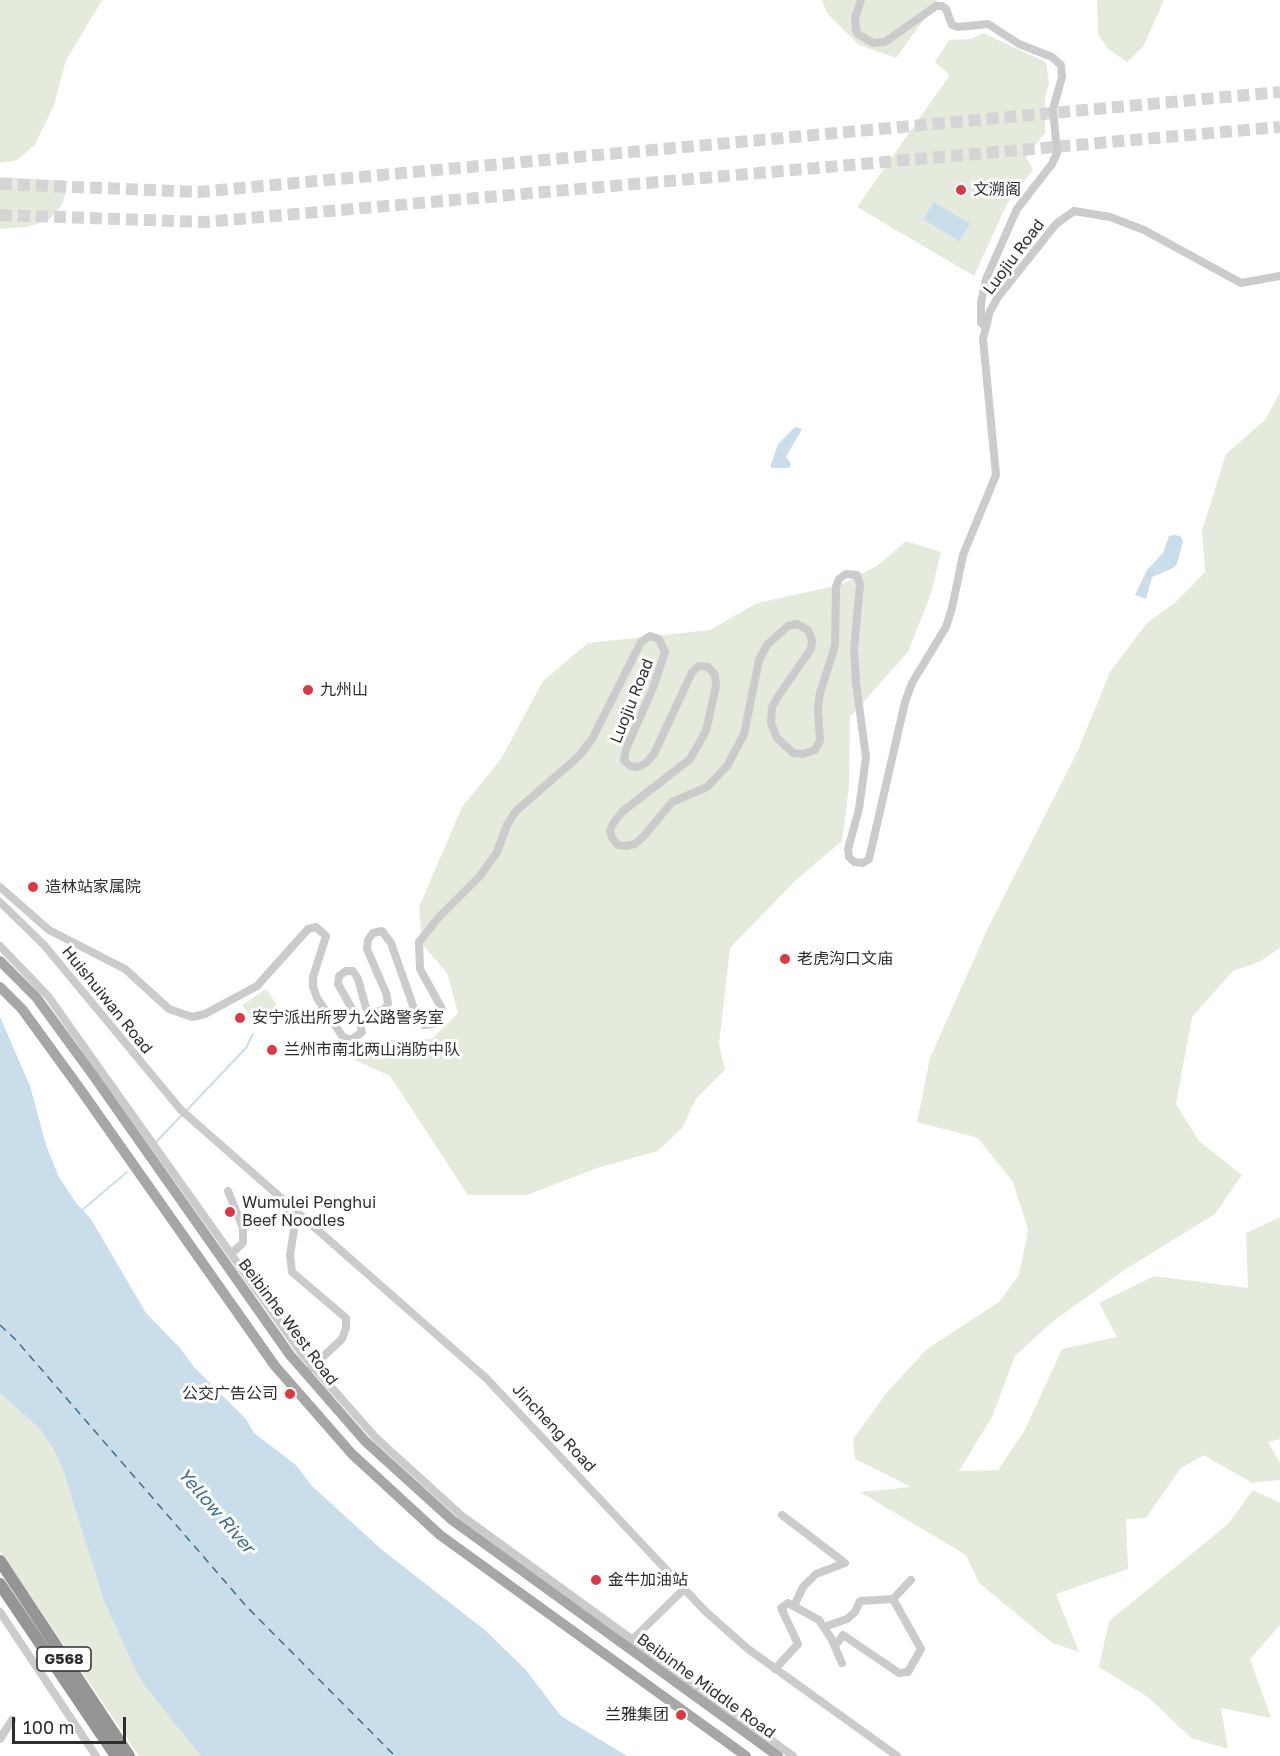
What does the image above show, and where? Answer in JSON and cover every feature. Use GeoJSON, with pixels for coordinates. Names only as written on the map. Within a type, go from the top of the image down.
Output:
{"type":"FeatureCollection","features":[{"type":"Feature","properties":{"kind":"highway","name":"G568"},"geometry":{"type":"LineString","coordinates":[[0,1561],[129,1756]]}},
{"type":"Feature","properties":{"kind":"highway","name":"G568"},"geometry":{"type":"LineString","coordinates":[[0,1584],[116,1756]]}},
{"type":"Feature","properties":{"kind":"main road","name":"Beibinhe West Road"},"geometry":{"type":"LineString","coordinates":[[0,961],[36,997],[309,1370],[365,1441],[452,1520],[619,1637]]}},
{"type":"Feature","properties":{"kind":"main road","name":"Beibinhe West Road"},"geometry":{"type":"LineString","coordinates":[[0,987],[22,1010],[78,1086],[275,1366],[309,1407],[352,1454],[440,1534],[590,1644]]}},
{"type":"Feature","properties":{"kind":"main road","name":"Beibinhe Middle Road"},"geometry":{"type":"LineString","coordinates":[[619,1637],[778,1756]]}},
{"type":"Feature","properties":{"kind":"main road","name":"Beibinhe Middle Road"},"geometry":{"type":"LineString","coordinates":[[590,1644],[746,1756]]}},
{"type":"Feature","properties":{"kind":"street"},"geometry":{"type":"LineString","coordinates":[[861,0],[855,18],[856,30],[858,34],[873,43],[885,42],[936,6],[942,6],[946,9],[952,25],[958,27],[988,24],[1019,44],[1052,57],[1061,65],[1062,77],[1053,109],[1057,153],[1052,164],[1017,209],[986,279],[981,303],[981,323],[986,327]]}},
{"type":"Feature","properties":{"kind":"street","name":"Luojiu Road"},"geometry":{"type":"LineString","coordinates":[[0,887],[50,930],[125,969],[169,1009],[192,1017],[205,1014],[257,986],[308,929],[316,927],[326,936],[315,968],[313,987],[317,998],[343,1038],[351,1040],[362,1032],[360,1023],[338,984],[339,976],[346,971],[353,971],[358,979],[366,1008],[372,1013],[385,1009],[388,1003],[387,993],[367,949],[368,940],[373,933],[382,931],[391,943],[418,1020],[424,1025],[438,1023],[442,1009],[420,969],[419,942],[440,916],[480,876],[497,852],[507,825],[516,811],[579,756],[592,739],[641,642],[650,636],[659,639],[666,652],[626,750],[624,760],[630,766],[638,767],[646,764],[654,754],[692,672],[699,666],[708,667],[715,675],[716,686],[705,731],[690,759],[622,812],[614,822],[610,831],[612,837],[618,844],[626,846],[635,844],[643,837],[672,802],[707,787],[727,766],[744,734],[759,660],[766,645],[788,626],[798,624],[808,630],[812,640],[811,649],[772,707],[771,723],[777,738],[793,753],[803,754],[815,750],[820,741],[818,708],[820,693],[835,646],[836,588],[839,579],[846,574],[857,575],[860,585],[854,649],[866,757],[859,809],[848,849],[849,857],[854,862],[863,863],[869,859],[908,692],[946,627],[963,555],[996,475],[984,339],[986,327],[998,297],[1056,224],[1066,214],[1074,211],[1110,218],[1144,230],[1241,283],[1260,282],[1280,276]]}},
{"type":"Feature","properties":{"kind":"street","name":"Huishuiwan Road"},"geometry":{"type":"LineString","coordinates":[[0,902],[44,945],[190,1118]]}},
{"type":"Feature","properties":{"kind":"street"},"geometry":{"type":"LineString","coordinates":[[0,946],[48,996],[232,1253],[309,1370],[342,1339],[346,1318],[292,1272],[290,1256],[294,1230],[285,1200]]}},
{"type":"Feature","properties":{"kind":"street","name":"Jincheng Road"},"geometry":{"type":"LineString","coordinates":[[190,1118],[486,1378],[727,1631],[775,1669],[897,1756]]}},
{"type":"Feature","properties":{"kind":"street"},"geometry":{"type":"LineString","coordinates":[[228,1191],[243,1228],[243,1243],[232,1253]]}},
{"type":"Feature","properties":{"kind":"street"},"geometry":{"type":"LineString","coordinates":[[782,1515],[845,1563],[816,1574],[803,1587],[794,1606]]}},
{"type":"Feature","properties":{"kind":"street"},"geometry":{"type":"LineString","coordinates":[[824,1628],[847,1619],[855,1612],[860,1601],[892,1599],[911,1580]]}},
{"type":"Feature","properties":{"kind":"street"},"geometry":{"type":"LineString","coordinates":[[632,1640],[685,1588]]}},
{"type":"Feature","properties":{"kind":"street"},"geometry":{"type":"LineString","coordinates":[[835,1646],[843,1635],[898,1673],[908,1672],[921,1649],[892,1599]]}},
{"type":"Feature","properties":{"kind":"street"},"geometry":{"type":"LineString","coordinates":[[775,1669],[798,1644],[781,1608],[788,1603],[819,1620],[835,1646],[842,1663]]}},
{"type":"Feature","properties":{"kind":"street"},"geometry":{"type":"LineString","coordinates":[[0,1611],[96,1756]]}},
{"type":"Feature","properties":{"kind":"street"},"geometry":{"type":"LineString","coordinates":[[619,1637],[632,1640],[793,1756]]}},
{"type":"Feature","properties":{"kind":"street"},"geometry":{"type":"LineString","coordinates":[[0,1739],[12,1720]]}},
{"type":"Feature","properties":{"kind":"green space"},"geometry":{"type":"Polygon","coordinates":[[[0,0],[102,0],[66,60],[54,105],[35,145],[17,160],[0,163],[0,0]]]}},
{"type":"Feature","properties":{"kind":"green space"},"geometry":{"type":"Polygon","coordinates":[[[822,0],[938,0],[896,58],[859,45],[827,13],[822,0]]]}},
{"type":"Feature","properties":{"kind":"green space"},"geometry":{"type":"Polygon","coordinates":[[[1097,0],[1164,0],[1143,47],[1127,62],[1108,49],[1098,34],[1097,0]]]}},
{"type":"Feature","properties":{"kind":"green space"},"geometry":{"type":"Polygon","coordinates":[[[983,33],[1046,62],[1049,83],[1045,98],[1045,133],[1026,157],[1033,170],[1007,204],[974,276],[857,207],[950,75],[935,62],[949,40],[971,39],[983,33]]]}},
{"type":"Feature","properties":{"kind":"green space"},"geometry":{"type":"Polygon","coordinates":[[[0,177],[68,181],[63,203],[49,220],[27,227],[0,229],[0,177]]]}},
{"type":"Feature","properties":{"kind":"green space"},"geometry":{"type":"Polygon","coordinates":[[[1280,392],[1280,948],[1259,962],[1233,971],[1192,1017],[1176,1104],[1199,1141],[1242,1175],[1215,1214],[1123,1271],[1052,1322],[1015,1356],[992,1417],[959,1471],[998,1470],[1025,1430],[1062,1349],[1117,1337],[1099,1303],[1154,1276],[1248,1288],[1246,1233],[1280,1217],[1280,1439],[1268,1442],[1280,1463],[1280,1480],[1252,1483],[1204,1455],[1181,1468],[1146,1518],[1126,1519],[1128,1569],[1056,1594],[1079,1652],[1052,1643],[979,1583],[966,1555],[860,1492],[911,1487],[855,1459],[853,1439],[888,1391],[927,1349],[999,1302],[1019,1275],[1028,1230],[1013,1182],[978,1138],[917,1122],[930,1058],[988,928],[1078,750],[1110,672],[1146,624],[1176,602],[1205,572],[1202,530],[1226,454],[1265,420],[1280,392]]]}},
{"type":"Feature","properties":{"kind":"green space"},"geometry":{"type":"Polygon","coordinates":[[[906,541],[941,552],[931,594],[908,652],[850,717],[849,787],[842,841],[797,879],[730,948],[719,1044],[725,1070],[696,1099],[682,1128],[658,1151],[597,1168],[527,1195],[468,1195],[390,1076],[355,1060],[351,1047],[388,1040],[432,1039],[458,1013],[447,973],[422,944],[419,907],[462,807],[501,759],[543,681],[588,643],[710,630],[757,603],[840,585],[877,566],[906,541]]]}},
{"type":"Feature","properties":{"kind":"green space"},"geometry":{"type":"Polygon","coordinates":[[[266,989],[277,1005],[254,1021],[242,1005],[266,989]]]}},
{"type":"Feature","properties":{"kind":"green space"},"geometry":{"type":"Polygon","coordinates":[[[0,1393],[40,1429],[53,1448],[63,1470],[104,1601],[133,1665],[201,1756],[139,1756],[0,1551],[0,1393]]]}},
{"type":"Feature","properties":{"kind":"green space"},"geometry":{"type":"Polygon","coordinates":[[[1253,1490],[1280,1503],[1280,1625],[1250,1659],[1271,1718],[1221,1708],[1228,1749],[1191,1738],[1148,1697],[1099,1667],[1109,1621],[1228,1524],[1253,1490]]]}},
{"type":"Feature","properties":{"kind":"water"},"geometry":{"type":"Polygon","coordinates":[[[934,202],[970,224],[959,241],[923,219],[934,202]]]}},
{"type":"Feature","properties":{"kind":"water"},"geometry":{"type":"Polygon","coordinates":[[[795,427],[802,429],[786,457],[791,464],[789,468],[770,467],[778,444],[795,427]]]}},
{"type":"Feature","properties":{"kind":"water"},"geometry":{"type":"Polygon","coordinates":[[[1169,536],[1180,536],[1183,541],[1177,564],[1152,577],[1146,599],[1135,595],[1147,570],[1163,553],[1169,536]]]}},
{"type":"Feature","properties":{"kind":"water","name":"Yellow River"},"geometry":{"type":"Polygon","coordinates":[[[0,1017],[30,1086],[46,1145],[59,1177],[76,1203],[91,1219],[146,1313],[180,1348],[194,1367],[246,1419],[254,1433],[296,1465],[311,1485],[381,1549],[486,1631],[526,1670],[561,1716],[627,1756],[201,1756],[142,1682],[133,1665],[104,1601],[63,1470],[53,1448],[40,1429],[0,1393],[0,1017]]]}},
{"type":"Feature","properties":{"kind":"waterway"},"geometry":{"type":"LineString","coordinates":[[186,1111],[246,1048],[253,1034]]}},
{"type":"Feature","properties":{"kind":"waterway"},"geometry":{"type":"LineString","coordinates":[[157,1141],[182,1115]]}},
{"type":"Feature","properties":{"kind":"waterway"},"geometry":{"type":"LineString","coordinates":[[81,1211],[127,1172]]}},
{"type":"Feature","properties":{"kind":"ferry route"},"geometry":{"type":"LineString","coordinates":[[0,1325],[16,1340],[247,1607],[395,1756]]}},
{"type":"Feature","properties":{"kind":"tunnel"},"geometry":{"type":"LineString","coordinates":[[0,184],[198,192],[1280,92]]}},
{"type":"Feature","properties":{"kind":"tunnel"},"geometry":{"type":"LineString","coordinates":[[0,215],[205,222],[1280,127]]}},
{"type":"Feature","properties":{"kind":"place","name":"文溯阁"},"geometry":{"type":"Point","coordinates":[961,190]}},
{"type":"Feature","properties":{"kind":"place","name":"九州山"},"geometry":{"type":"Point","coordinates":[308,690]}},
{"type":"Feature","properties":{"kind":"place","name":"造林站家属院"},"geometry":{"type":"Point","coordinates":[33,887]}},
{"type":"Feature","properties":{"kind":"place","name":"老虎沟口文庙"},"geometry":{"type":"Point","coordinates":[785,959]}},
{"type":"Feature","properties":{"kind":"place","name":"安宁派出所罗九公路警务室"},"geometry":{"type":"Point","coordinates":[240,1018]}},
{"type":"Feature","properties":{"kind":"place","name":"兰州市南北两山消防中队"},"geometry":{"type":"Point","coordinates":[272,1050]}},
{"type":"Feature","properties":{"kind":"place","name":"Wumulei Penghui Beef Noodles"},"geometry":{"type":"Point","coordinates":[230,1212]}},
{"type":"Feature","properties":{"kind":"place","name":"公交广告公司"},"geometry":{"type":"Point","coordinates":[290,1394]}},
{"type":"Feature","properties":{"kind":"place","name":"金牛加油站"},"geometry":{"type":"Point","coordinates":[596,1580]}},
{"type":"Feature","properties":{"kind":"place","name":"兰雅集团"},"geometry":{"type":"Point","coordinates":[681,1715]}}]}
